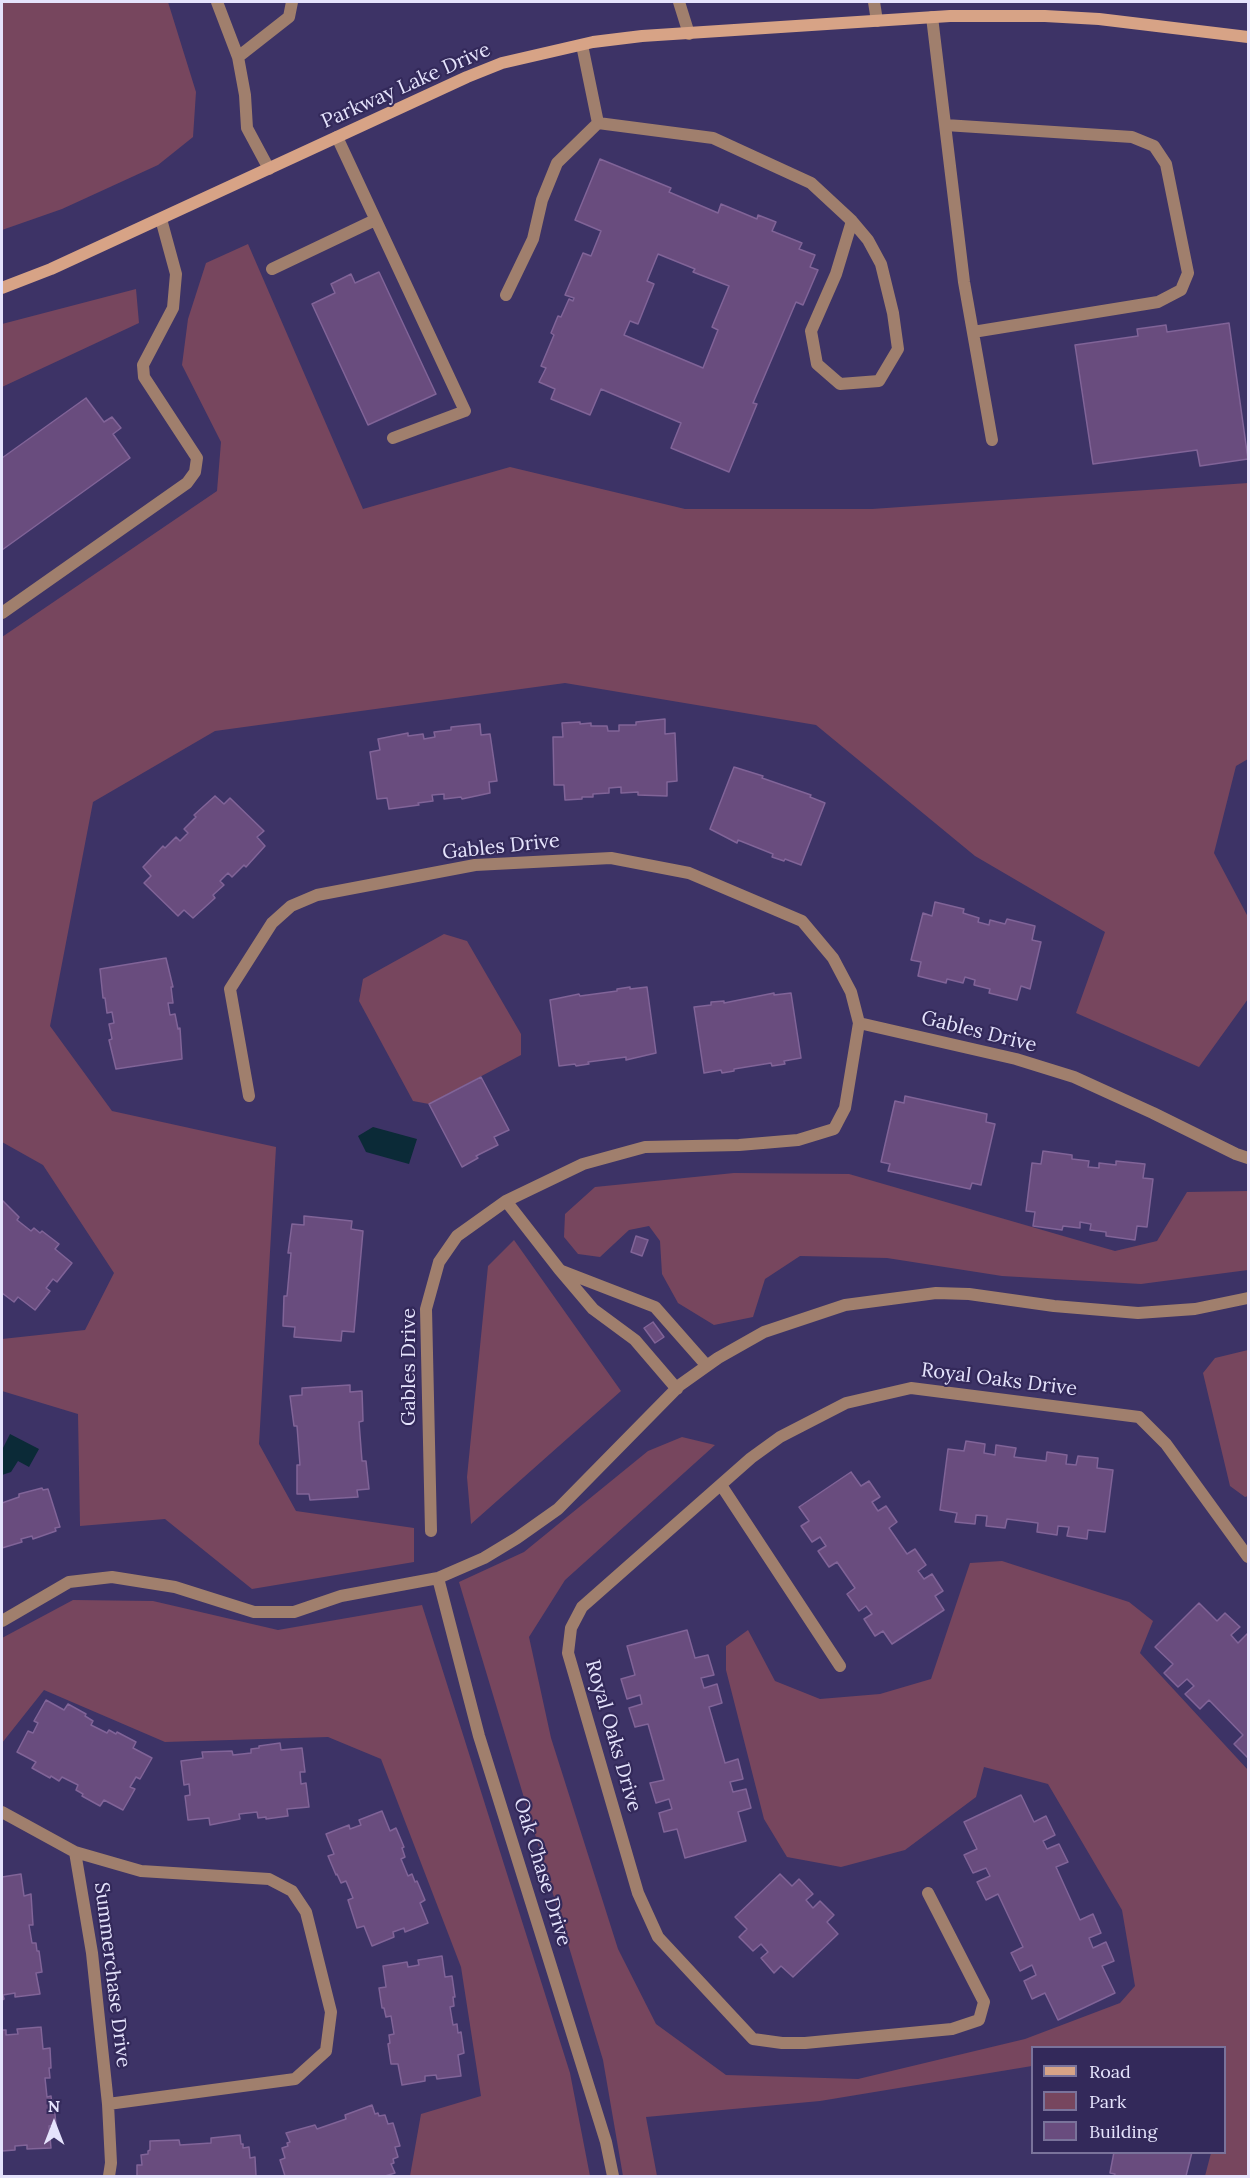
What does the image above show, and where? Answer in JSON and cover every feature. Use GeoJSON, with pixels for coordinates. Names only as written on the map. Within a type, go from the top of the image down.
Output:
{"type":"FeatureCollection","features":[{"type":"Feature","properties":{"kind":"street"},"geometry":{"type":"LineString","coordinates":[[217,2],[238,57],[245,95],[247,128],[269,169]]}},
{"type":"Feature","properties":{"kind":"street"},"geometry":{"type":"LineString","coordinates":[[238,57],[289,17],[292,2]]}},
{"type":"Feature","properties":{"kind":"street"},"geometry":{"type":"LineString","coordinates":[[679,2],[689,34]]}},
{"type":"Feature","properties":{"kind":"street"},"geometry":{"type":"LineString","coordinates":[[874,2],[877,21]]}},
{"type":"Feature","properties":{"kind":"street","name":"Parkway Lake Drive"},"geometry":{"type":"LineString","coordinates":[[2,288],[51,269],[502,63],[582,45],[642,36],[932,17],[1045,16],[1099,19],[1248,37]]}},
{"type":"Feature","properties":{"kind":"street"},"geometry":{"type":"LineString","coordinates":[[932,17],[964,282],[992,440]]}},
{"type":"Feature","properties":{"kind":"street"},"geometry":{"type":"LineString","coordinates":[[582,45],[598,123]]}},
{"type":"Feature","properties":{"kind":"street"},"geometry":{"type":"LineString","coordinates":[[598,123],[713,138],[811,183],[852,221],[868,240],[881,264],[894,313],[898,349],[879,381],[840,384],[818,364],[811,332],[836,274],[852,221]]}},
{"type":"Feature","properties":{"kind":"street"},"geometry":{"type":"LineString","coordinates":[[506,295],[533,239],[542,200],[557,163],[598,123]]}},
{"type":"Feature","properties":{"kind":"street"},"geometry":{"type":"LineString","coordinates":[[945,125],[1132,137],[1154,146],[1166,164],[1188,273],[1181,290],[1158,302],[973,332]]}},
{"type":"Feature","properties":{"kind":"street"},"geometry":{"type":"LineString","coordinates":[[337,138],[465,411],[393,438]]}},
{"type":"Feature","properties":{"kind":"street"},"geometry":{"type":"LineString","coordinates":[[2,613],[187,483],[195,472],[197,458],[144,377],[143,365],[173,308],[176,273],[161,219]]}},
{"type":"Feature","properties":{"kind":"street"},"geometry":{"type":"LineString","coordinates":[[272,269],[375,220]]}},
{"type":"Feature","properties":{"kind":"street","name":"Gables Drive"},"geometry":{"type":"LineString","coordinates":[[249,1096],[230,988],[272,923],[291,906],[317,895],[475,865],[611,858],[688,873],[802,921],[833,958],[851,992],[859,1023],[845,1108],[834,1129],[798,1140],[739,1145],[645,1147],[583,1164],[506,1200],[457,1236],[439,1262],[426,1309],[431,1531]]}},
{"type":"Feature","properties":{"kind":"street","name":"Gables Drive"},"geometry":{"type":"LineString","coordinates":[[859,1023],[1016,1059],[1074,1077],[1248,1158]]}},
{"type":"Feature","properties":{"kind":"street"},"geometry":{"type":"LineString","coordinates":[[506,1200],[593,1309],[634,1340],[677,1389]]}},
{"type":"Feature","properties":{"kind":"street"},"geometry":{"type":"LineString","coordinates":[[559,1269],[655,1307],[706,1366]]}},
{"type":"Feature","properties":{"kind":"street"},"geometry":{"type":"LineString","coordinates":[[2,1621],[69,1582],[112,1577],[175,1587],[254,1612],[294,1612],[341,1596],[438,1578],[484,1558],[518,1538],[558,1509],[677,1389],[706,1366],[772,1329],[845,1305],[947,1293],[1138,1313],[1195,1309],[1248,1298]]}},
{"type":"Feature","properties":{"kind":"street","name":"Royal Oaks Drive"},"geometry":{"type":"LineString","coordinates":[[928,1893],[984,2002],[979,2020],[952,2029],[805,2043],[753,2039],[658,1936],[638,1893],[568,1653],[571,1628],[582,1607],[751,1458],[780,1437],[846,1403],[911,1388],[1139,1417],[1166,1444],[1243,1539],[1248,1557]]}},
{"type":"Feature","properties":{"kind":"street"},"geometry":{"type":"LineString","coordinates":[[721,1485],[840,1666]]}},
{"type":"Feature","properties":{"kind":"street","name":"Oak Chase Drive"},"geometry":{"type":"LineString","coordinates":[[438,1578],[479,1736],[606,2142],[613,2176]]}},
{"type":"Feature","properties":{"kind":"street","name":"Summerchase Drive"},"geometry":{"type":"LineString","coordinates":[[2,1812],[75,1852],[141,1871],[269,1880],[292,1891],[306,1912],[331,2013],[326,2051],[295,2079],[108,2104]]}},
{"type":"Feature","properties":{"kind":"street","name":"Summerchase Drive"},"geometry":{"type":"LineString","coordinates":[[75,1852],[92,1953],[108,2104],[111,2163],[109,2176]]}},
{"type":"Feature","properties":{"kind":"green space"},"geometry":{"type":"Polygon","coordinates":[[[2,2],[168,2],[196,92],[193,137],[158,165],[62,209],[2,230],[2,2]]]}},
{"type":"Feature","properties":{"kind":"green space"},"geometry":{"type":"Polygon","coordinates":[[[248,244],[363,509],[510,467],[685,509],[872,509],[1248,483],[1248,759],[1236,766],[1214,853],[1248,917],[1248,999],[1199,1067],[1076,1013],[1105,932],[975,856],[816,725],[565,683],[215,731],[93,802],[50,1026],[112,1111],[276,1147],[259,1444],[296,1511],[414,1528],[414,1562],[252,1589],[165,1519],[80,1526],[78,1414],[2,1391],[2,1339],[85,1330],[114,1273],[43,1165],[2,1142],[2,637],[217,491],[221,442],[182,365],[188,319],[206,263],[248,244]]]}},
{"type":"Feature","properties":{"kind":"green space"},"geometry":{"type":"Polygon","coordinates":[[[136,289],[139,323],[2,387],[2,324],[136,289]]]}},
{"type":"Feature","properties":{"kind":"green space"},"geometry":{"type":"Polygon","coordinates":[[[444,934],[467,941],[521,1034],[521,1055],[429,1104],[413,1101],[359,1001],[363,979],[444,934]]]}},
{"type":"Feature","properties":{"kind":"green space"},"geometry":{"type":"Polygon","coordinates":[[[734,1173],[849,1174],[1115,1251],[1157,1241],[1187,1192],[1248,1191],[1248,1270],[1141,1284],[1002,1276],[887,1258],[800,1256],[765,1279],[753,1317],[714,1325],[678,1303],[662,1274],[660,1241],[649,1226],[629,1230],[600,1257],[578,1254],[564,1237],[565,1214],[595,1187],[734,1173]]]}},
{"type":"Feature","properties":{"kind":"green space"},"geometry":{"type":"Polygon","coordinates":[[[514,1240],[621,1391],[471,1524],[467,1477],[488,1266],[514,1240]]]}},
{"type":"Feature","properties":{"kind":"green space"},"geometry":{"type":"Polygon","coordinates":[[[1248,1350],[1248,1496],[1245,1497],[1230,1486],[1203,1373],[1215,1358],[1248,1350]]]}},
{"type":"Feature","properties":{"kind":"green space"},"geometry":{"type":"Polygon","coordinates":[[[682,1437],[715,1445],[565,1580],[529,1637],[551,1738],[618,1949],[656,2024],[726,2075],[858,2079],[1025,2039],[1120,2003],[1135,1986],[1122,1910],[1048,1784],[984,1767],[976,1797],[905,1850],[841,1867],[787,1857],[764,1819],[726,1670],[726,1646],[748,1630],[775,1681],[820,1699],[880,1694],[931,1679],[970,1563],[1002,1561],[1129,1602],[1153,1621],[1140,1653],[1248,1770],[1248,2176],[1205,2176],[1211,2154],[1226,2154],[1226,2046],[1031,2046],[1031,2066],[820,2101],[646,2117],[657,2176],[623,2176],[603,2060],[459,1582],[524,1552],[648,1451],[682,1437]]]}},
{"type":"Feature","properties":{"kind":"green space"},"geometry":{"type":"Polygon","coordinates":[[[73,1600],[153,1601],[278,1630],[422,1605],[570,2073],[590,2176],[410,2176],[421,2114],[481,2096],[461,1967],[381,1759],[328,1737],[165,1742],[44,1690],[2,1743],[2,1638],[73,1600]]]}},
{"type":"Feature","properties":{"kind":"water"},"geometry":{"type":"Polygon","coordinates":[[[373,1127],[417,1139],[409,1164],[366,1152],[358,1136],[373,1127]]]}},
{"type":"Feature","properties":{"kind":"water"},"geometry":{"type":"Polygon","coordinates":[[[10,1434],[39,1449],[29,1467],[18,1461],[11,1472],[2,1475],[2,1450],[10,1434]]]}},
{"type":"Feature","properties":{"kind":"building"},"geometry":{"type":"Polygon","coordinates":[[[600,159],[671,188],[669,192],[718,213],[721,204],[757,219],[758,215],[776,222],[772,231],[802,243],[799,249],[815,255],[810,267],[818,270],[803,305],[796,302],[753,403],[757,404],[729,472],[671,448],[681,423],[601,389],[590,415],[551,399],[555,389],[539,382],[546,368],[541,366],[554,335],[551,333],[558,316],[561,317],[569,299],[573,301],[574,298],[565,295],[583,253],[591,256],[601,231],[575,220],[600,159]],[[658,254],[647,281],[654,284],[638,324],[630,321],[624,335],[703,368],[718,330],[712,327],[729,286],[693,272],[695,269],[658,254]]]}},
{"type":"Feature","properties":{"kind":"building"},"geometry":{"type":"Polygon","coordinates":[[[379,272],[436,394],[368,425],[312,304],[335,293],[331,284],[351,274],[355,283],[379,272]]]}},
{"type":"Feature","properties":{"kind":"building"},"geometry":{"type":"Polygon","coordinates":[[[1229,323],[1248,459],[1200,466],[1197,450],[1093,464],[1075,345],[1138,336],[1137,329],[1166,325],[1167,332],[1229,323]]]}},
{"type":"Feature","properties":{"kind":"building"},"geometry":{"type":"Polygon","coordinates":[[[86,398],[104,422],[112,417],[121,428],[113,434],[130,458],[2,550],[2,458],[86,398]]]}},
{"type":"Feature","properties":{"kind":"building"},"geometry":{"type":"Polygon","coordinates":[[[665,719],[665,734],[675,733],[677,781],[667,782],[667,796],[638,795],[638,792],[621,793],[621,787],[609,788],[609,793],[593,794],[593,797],[565,800],[564,785],[554,785],[553,737],[563,737],[562,723],[591,723],[591,726],[607,726],[608,731],[619,731],[619,725],[636,725],[636,722],[665,719]]]}},
{"type":"Feature","properties":{"kind":"building"},"geometry":{"type":"Polygon","coordinates":[[[480,724],[481,735],[490,734],[497,781],[489,782],[490,793],[462,799],[461,797],[444,799],[444,794],[432,795],[433,801],[389,809],[387,798],[377,799],[370,752],[380,750],[378,739],[408,733],[408,736],[423,734],[424,739],[435,737],[434,732],[451,730],[451,727],[480,724]]]}},
{"type":"Feature","properties":{"kind":"building"},"geometry":{"type":"Polygon","coordinates":[[[734,767],[763,776],[762,778],[811,795],[810,797],[825,803],[801,865],[772,857],[773,854],[738,840],[737,843],[710,829],[734,767]]]}},
{"type":"Feature","properties":{"kind":"building"},"geometry":{"type":"Polygon","coordinates":[[[215,796],[224,804],[230,798],[264,831],[257,837],[265,846],[246,867],[244,865],[232,877],[228,873],[220,881],[224,885],[213,895],[215,898],[193,918],[184,910],[178,916],[144,883],[151,876],[143,867],[163,846],[165,848],[176,837],[180,841],[188,833],[184,829],[196,817],[194,815],[215,796]]]}},
{"type":"Feature","properties":{"kind":"building"},"geometry":{"type":"Polygon","coordinates":[[[935,902],[964,909],[963,913],[979,918],[978,922],[989,925],[990,920],[1005,924],[1007,919],[1035,926],[1032,940],[1041,942],[1030,989],[1021,986],[1017,1000],[989,993],[990,989],[974,985],[975,980],[965,977],[963,983],[947,979],[946,983],[918,976],[921,962],[911,960],[923,913],[932,916],[935,902]]]}},
{"type":"Feature","properties":{"kind":"building"},"geometry":{"type":"Polygon","coordinates":[[[166,958],[173,987],[171,987],[173,1003],[168,1003],[170,1015],[175,1014],[178,1029],[180,1028],[182,1059],[116,1069],[109,1040],[112,1039],[109,1024],[114,1023],[112,1012],[107,1013],[105,998],[103,998],[100,969],[166,958]]]}},
{"type":"Feature","properties":{"kind":"building"},"geometry":{"type":"Polygon","coordinates":[[[630,987],[630,989],[647,987],[656,1053],[626,1060],[626,1057],[588,1062],[589,1064],[576,1066],[575,1064],[559,1066],[550,1000],[579,994],[580,996],[617,991],[617,989],[630,987]]]}},
{"type":"Feature","properties":{"kind":"building"},"geometry":{"type":"Polygon","coordinates":[[[774,993],[774,995],[791,993],[801,1058],[784,1061],[785,1064],[772,1066],[771,1063],[722,1073],[721,1070],[704,1073],[694,1007],[711,1005],[711,1002],[724,1001],[724,1003],[774,993]]]}},
{"type":"Feature","properties":{"kind":"building"},"geometry":{"type":"Polygon","coordinates":[[[481,1077],[509,1130],[494,1137],[498,1145],[476,1156],[478,1158],[462,1167],[429,1104],[481,1077]]]}},
{"type":"Feature","properties":{"kind":"building"},"geometry":{"type":"Polygon","coordinates":[[[905,1096],[987,1114],[986,1122],[995,1124],[981,1185],[972,1183],[970,1189],[888,1171],[890,1164],[881,1162],[895,1101],[904,1103],[905,1096]]]}},
{"type":"Feature","properties":{"kind":"building"},"geometry":{"type":"Polygon","coordinates":[[[1043,1151],[1072,1155],[1072,1159],[1089,1161],[1088,1167],[1099,1168],[1099,1163],[1116,1165],[1116,1161],[1145,1164],[1143,1178],[1153,1179],[1147,1227],[1137,1226],[1135,1240],[1106,1236],[1106,1232],[1090,1230],[1091,1224],[1080,1222],[1080,1228],[1063,1226],[1062,1230],[1033,1226],[1035,1212],[1026,1211],[1032,1163],[1041,1164],[1043,1151]]]}},
{"type":"Feature","properties":{"kind":"building"},"geometry":{"type":"Polygon","coordinates":[[[2,1200],[19,1217],[17,1220],[31,1231],[34,1228],[40,1233],[42,1231],[59,1244],[55,1249],[72,1263],[57,1282],[53,1279],[46,1288],[50,1291],[35,1310],[18,1297],[14,1302],[2,1293],[2,1200]]]}},
{"type":"Feature","properties":{"kind":"building"},"geometry":{"type":"Polygon","coordinates":[[[304,1216],[352,1221],[351,1229],[363,1231],[354,1332],[342,1331],[341,1341],[294,1337],[295,1327],[283,1326],[292,1224],[304,1225],[304,1216]]]}},
{"type":"Feature","properties":{"kind":"building"},"geometry":{"type":"Polygon","coordinates":[[[636,1236],[648,1240],[642,1256],[631,1252],[636,1236]]]}},
{"type":"Feature","properties":{"kind":"building"},"geometry":{"type":"Polygon","coordinates":[[[653,1322],[664,1337],[655,1343],[644,1328],[653,1322]]]}},
{"type":"Feature","properties":{"kind":"building"},"geometry":{"type":"Polygon","coordinates":[[[350,1385],[350,1392],[362,1391],[363,1421],[359,1422],[362,1461],[366,1461],[369,1489],[357,1490],[358,1497],[310,1500],[309,1494],[297,1494],[297,1465],[300,1465],[297,1426],[294,1426],[290,1396],[302,1395],[302,1388],[350,1385]]]}},
{"type":"Feature","properties":{"kind":"building"},"geometry":{"type":"Polygon","coordinates":[[[966,1441],[985,1444],[984,1453],[995,1455],[996,1445],[1016,1448],[1014,1457],[1046,1461],[1047,1452],[1067,1455],[1066,1464],[1076,1465],[1078,1456],[1098,1458],[1097,1468],[1113,1470],[1105,1532],[1088,1530],[1087,1539],[1067,1536],[1069,1527],[1058,1526],[1057,1535],[1037,1532],[1038,1523],[1007,1519],[1005,1528],[986,1526],[987,1516],[976,1515],[975,1524],[955,1522],[957,1513],[940,1510],[948,1449],[964,1451],[966,1441]]]}},
{"type":"Feature","properties":{"kind":"building"},"geometry":{"type":"Polygon","coordinates":[[[851,1472],[861,1486],[869,1481],[880,1497],[872,1502],[878,1511],[886,1506],[897,1522],[889,1528],[907,1554],[915,1549],[926,1565],[918,1571],[924,1579],[932,1574],[943,1591],[935,1596],[944,1610],[892,1644],[883,1631],[875,1636],[864,1619],[872,1614],[866,1606],[859,1611],[847,1594],[855,1588],[837,1562],[829,1567],[818,1551],[826,1546],[820,1537],[812,1542],[801,1526],[809,1521],[799,1507],[851,1472]]]}},
{"type":"Feature","properties":{"kind":"building"},"geometry":{"type":"Polygon","coordinates":[[[42,1488],[43,1490],[48,1489],[60,1527],[55,1528],[56,1531],[33,1539],[32,1536],[21,1539],[22,1542],[2,1548],[2,1503],[19,1497],[19,1494],[42,1488]]]}},
{"type":"Feature","properties":{"kind":"building"},"geometry":{"type":"Polygon","coordinates":[[[1199,1603],[1217,1621],[1225,1613],[1240,1627],[1231,1635],[1238,1643],[1247,1634],[1248,1636],[1248,1758],[1234,1744],[1243,1735],[1209,1700],[1200,1709],[1185,1694],[1194,1686],[1187,1679],[1178,1687],[1164,1673],[1173,1664],[1155,1647],[1199,1603]]]}},
{"type":"Feature","properties":{"kind":"building"},"geometry":{"type":"Polygon","coordinates":[[[687,1630],[695,1658],[708,1655],[714,1675],[701,1678],[704,1688],[717,1684],[722,1703],[709,1707],[725,1763],[738,1759],[743,1779],[730,1782],[733,1792],[746,1789],[751,1808],[738,1812],[746,1841],[685,1858],[677,1829],[664,1832],[659,1813],[672,1809],[669,1799],[656,1803],[650,1783],[664,1780],[648,1724],[635,1727],[629,1708],[642,1704],[640,1695],[627,1699],[621,1679],[635,1675],[627,1646],[687,1630]]]}},
{"type":"Feature","properties":{"kind":"building"},"geometry":{"type":"Polygon","coordinates":[[[46,1700],[64,1710],[68,1704],[86,1714],[85,1716],[93,1721],[91,1725],[107,1733],[109,1730],[116,1734],[117,1732],[136,1742],[133,1748],[152,1758],[140,1779],[136,1777],[130,1787],[135,1789],[123,1810],[104,1800],[100,1806],[82,1796],[83,1794],[76,1790],[78,1785],[62,1777],[59,1781],[51,1776],[50,1778],[32,1768],[36,1762],[17,1752],[28,1731],[33,1733],[38,1723],[34,1721],[46,1700]]]}},
{"type":"Feature","properties":{"kind":"building"},"geometry":{"type":"Polygon","coordinates":[[[280,1743],[281,1750],[302,1748],[305,1772],[300,1772],[301,1784],[306,1783],[309,1807],[287,1809],[288,1816],[266,1819],[266,1817],[258,1818],[257,1812],[239,1814],[240,1819],[210,1825],[209,1818],[188,1820],[185,1796],[190,1795],[189,1784],[184,1785],[181,1761],[203,1758],[202,1752],[232,1751],[233,1755],[251,1753],[251,1749],[259,1748],[259,1746],[280,1743]]]}},
{"type":"Feature","properties":{"kind":"building"},"geometry":{"type":"Polygon","coordinates":[[[1021,1795],[1034,1822],[1046,1816],[1055,1835],[1043,1841],[1047,1849],[1059,1844],[1068,1862],[1056,1867],[1080,1920],[1093,1914],[1101,1933],[1089,1938],[1093,1948],[1106,1942],[1114,1961],[1102,1966],[1115,1993],[1058,2020],[1045,1993],[1032,1999],[1024,1981],[1036,1975],[1032,1965],[1020,1971],[1011,1953],[1023,1947],[998,1894],[986,1900],[977,1882],[990,1876],[986,1868],[973,1873],[964,1855],[977,1849],[964,1822],[1021,1795]]]}},
{"type":"Feature","properties":{"kind":"building"},"geometry":{"type":"Polygon","coordinates":[[[382,1811],[390,1831],[396,1828],[404,1847],[402,1848],[405,1857],[401,1859],[408,1876],[412,1874],[415,1882],[417,1881],[425,1900],[420,1903],[428,1923],[405,1932],[404,1928],[393,1932],[394,1937],[372,1946],[364,1926],[357,1928],[348,1900],[353,1898],[346,1881],[341,1883],[336,1875],[328,1856],[334,1854],[326,1834],[349,1825],[350,1829],[361,1825],[359,1820],[382,1811]]]}},
{"type":"Feature","properties":{"kind":"building"},"geometry":{"type":"Polygon","coordinates":[[[21,1874],[24,1896],[31,1894],[33,1925],[29,1925],[32,1943],[36,1943],[37,1951],[39,1951],[42,1972],[36,1973],[40,1994],[15,1997],[15,1993],[3,1995],[2,2000],[2,1877],[21,1874]]]}},
{"type":"Feature","properties":{"kind":"building"},"geometry":{"type":"Polygon","coordinates":[[[780,1874],[792,1886],[799,1879],[813,1894],[806,1900],[813,1908],[820,1901],[834,1915],[827,1922],[838,1934],[793,1977],[781,1966],[774,1973],[761,1958],[768,1952],[761,1944],[753,1951],[739,1937],[747,1929],[735,1917],[780,1874]]]}},
{"type":"Feature","properties":{"kind":"building"},"geometry":{"type":"Polygon","coordinates":[[[442,1956],[445,1977],[452,1976],[455,1997],[453,1997],[454,2006],[450,2007],[453,2025],[457,2024],[458,2033],[461,2032],[464,2053],[458,2055],[461,2076],[437,2079],[436,2075],[425,2076],[425,2081],[402,2085],[398,2064],[391,2064],[388,2044],[390,2043],[389,2035],[394,2034],[391,2016],[386,2017],[384,2008],[382,2008],[379,1988],[386,1987],[383,1966],[407,1962],[408,1967],[419,1965],[418,1960],[442,1956]]]}},
{"type":"Feature","properties":{"kind":"building"},"geometry":{"type":"Polygon","coordinates":[[[41,2027],[43,2049],[50,2048],[50,2078],[45,2078],[47,2097],[51,2096],[52,2104],[54,2104],[56,2125],[49,2126],[51,2148],[27,2149],[27,2145],[15,2146],[15,2150],[2,2151],[2,2030],[6,2030],[6,2035],[18,2034],[17,2029],[41,2027]]]}},
{"type":"Feature","properties":{"kind":"building"},"geometry":{"type":"Polygon","coordinates":[[[372,2105],[375,2114],[385,2115],[388,2124],[393,2123],[400,2146],[395,2147],[398,2157],[393,2159],[394,2163],[391,2164],[395,2173],[385,2176],[285,2176],[280,2160],[285,2158],[282,2148],[288,2146],[287,2143],[290,2142],[286,2133],[315,2125],[317,2129],[346,2119],[345,2115],[372,2105]]]}},
{"type":"Feature","properties":{"kind":"building"},"geometry":{"type":"Polygon","coordinates":[[[240,2135],[243,2148],[249,2147],[250,2158],[255,2157],[256,2176],[137,2176],[137,2165],[142,2165],[141,2155],[148,2154],[150,2141],[179,2140],[180,2145],[211,2143],[211,2138],[240,2135]]]}},
{"type":"Feature","properties":{"kind":"building"},"geometry":{"type":"Polygon","coordinates":[[[1114,2154],[1192,2154],[1186,2176],[1114,2176],[1115,2174],[1110,2173],[1114,2154]]]}}]}
